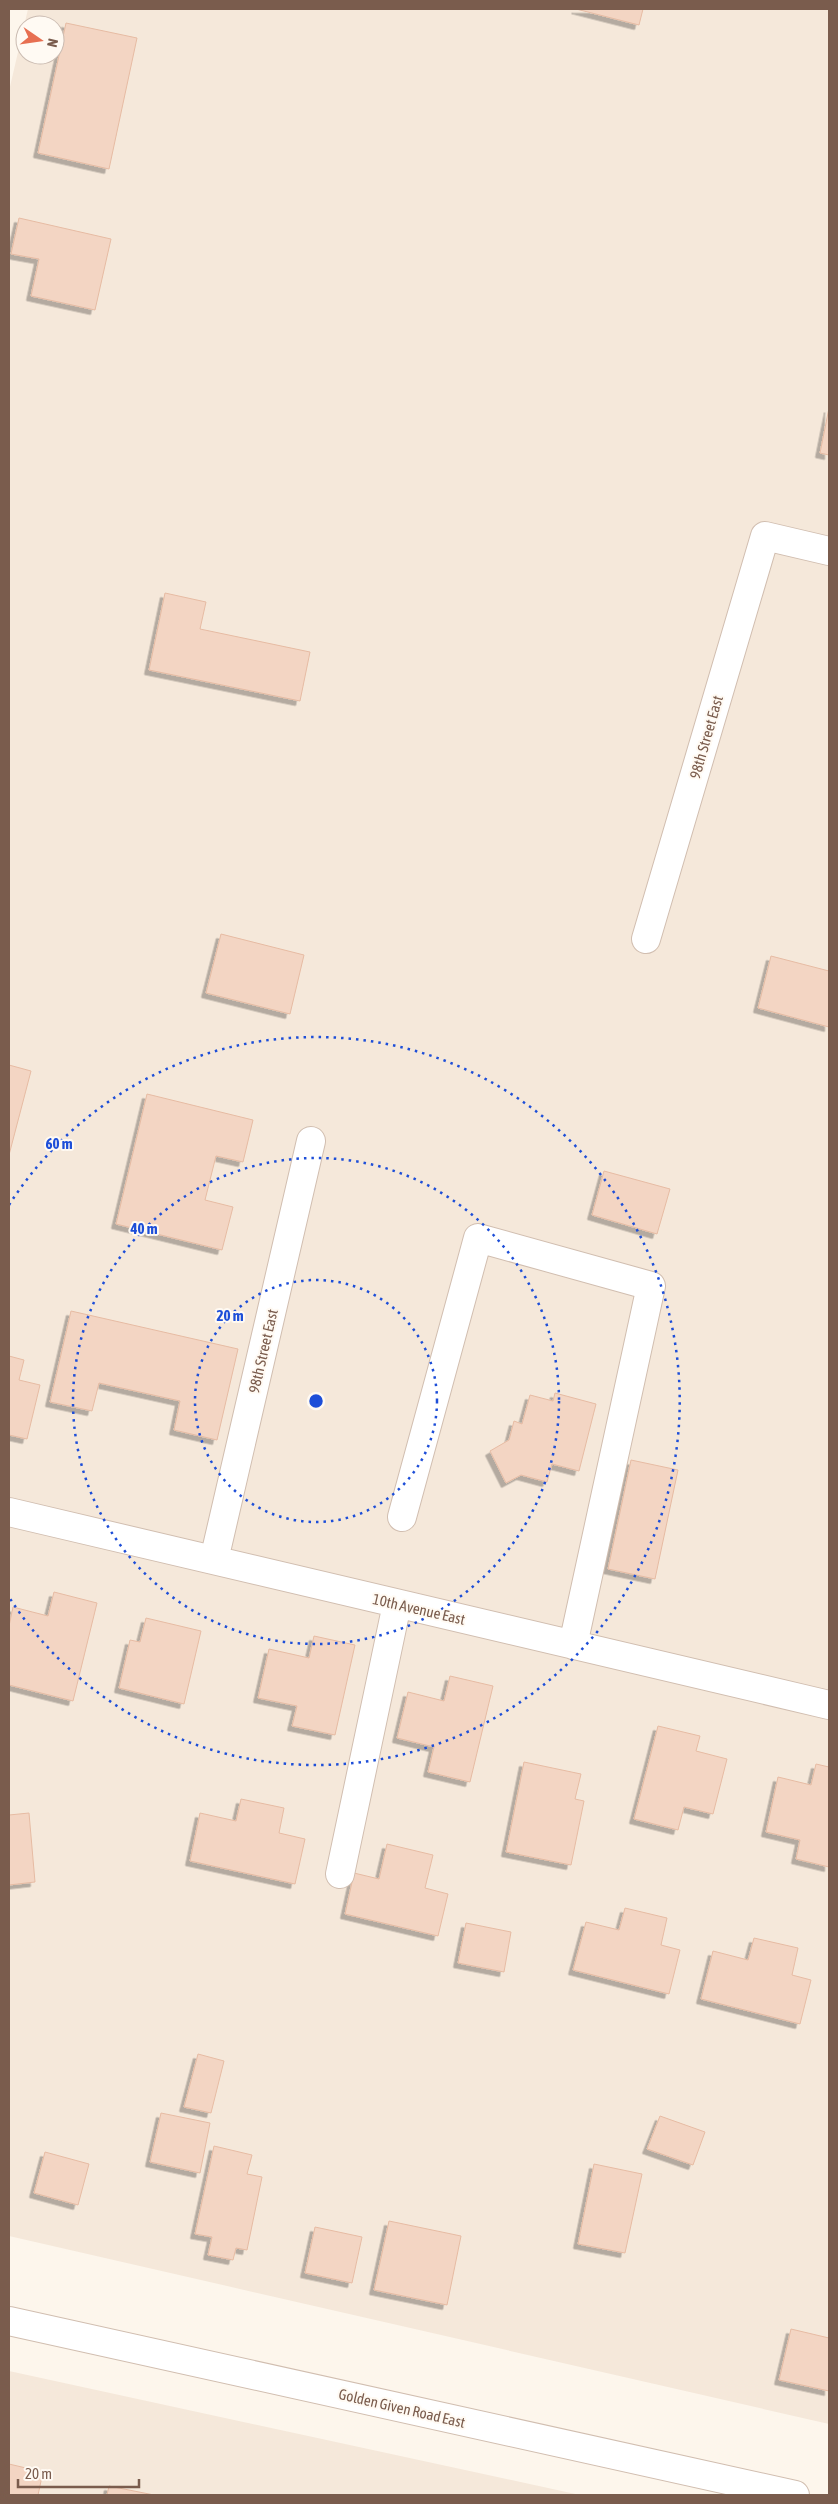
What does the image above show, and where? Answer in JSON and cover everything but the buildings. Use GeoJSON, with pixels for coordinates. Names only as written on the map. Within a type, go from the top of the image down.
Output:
{"type":"FeatureCollection","features":[{"type":"Feature","properties":{"kind":"street","name":"98th Street East"},"geometry":{"type":"LineString","coordinates":[[646,939],[765,536],[829,550]]}},
{"type":"Feature","properties":{"kind":"street","name":"98th Street East"},"geometry":{"type":"LineString","coordinates":[[214,1560],[311,1141]]}},
{"type":"Feature","properties":{"kind":"street"},"geometry":{"type":"LineString","coordinates":[[402,1517],[478,1238],[652,1286],[573,1645]]}},
{"type":"Feature","properties":{"kind":"street","name":"10th Avenue East"},"geometry":{"type":"LineString","coordinates":[[9,1512],[829,1705]]}},
{"type":"Feature","properties":{"kind":"street"},"geometry":{"type":"LineString","coordinates":[[340,1874],[397,1604]]}},
{"type":"Feature","properties":{"kind":"street","name":"Golden Given Road East"},"geometry":{"type":"LineString","coordinates":[[9,2321],[795,2495]]}},
{"type":"Feature","properties":{"kind":"shaded area"},"geometry":{"type":"Polygon","coordinates":[[[28,9],[829,9],[829,2424],[9,2236],[9,91],[15,65],[65,65],[65,15],[27,15],[28,9]]]}},
{"type":"Feature","properties":{"kind":"shaded area"},"geometry":{"type":"Polygon","coordinates":[[[9,2371],[580,2495],[9,2495],[9,2371]]]}}]}
